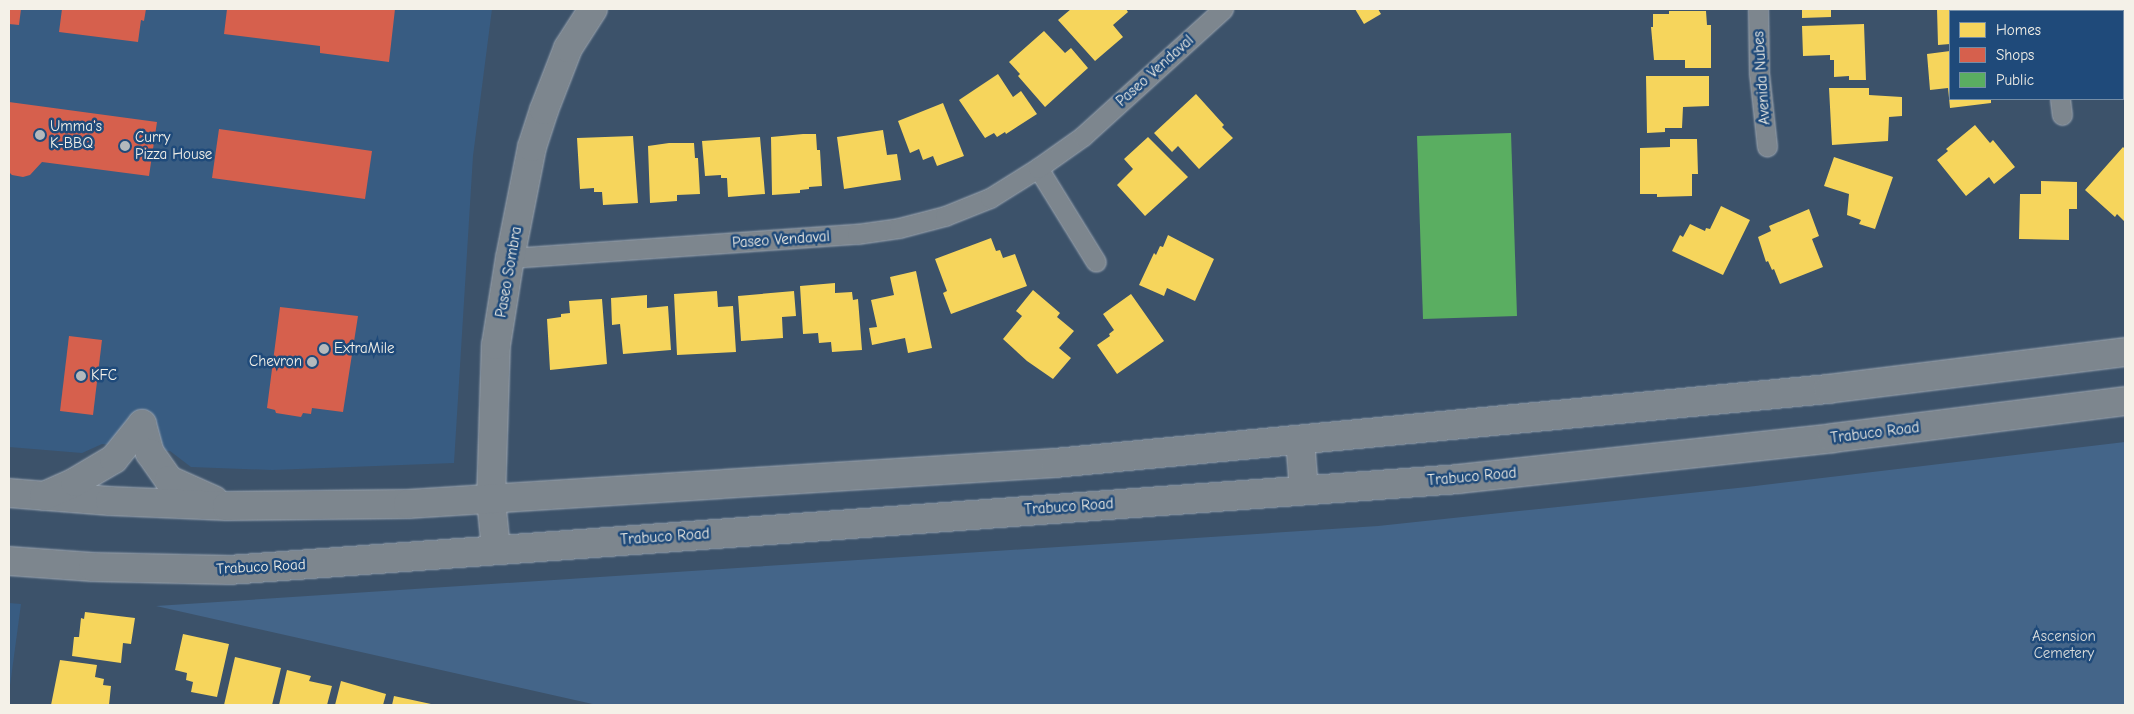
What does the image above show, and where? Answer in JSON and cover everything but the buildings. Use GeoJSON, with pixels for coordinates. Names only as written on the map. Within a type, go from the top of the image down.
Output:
{"type":"FeatureCollection","features":[{"type":"Feature","properties":{"kind":"main road","name":"Paseo Sombra"},"geometry":{"type":"LineString","coordinates":[[496,549],[491,500],[496,345],[510,258],[532,147],[541,119],[568,48],[593,9]]}},
{"type":"Feature","properties":{"kind":"main road"},"geometry":{"type":"LineString","coordinates":[[9,493],[43,497],[227,506],[408,504],[1046,464],[1828,389],[2125,352]]}},
{"type":"Feature","properties":{"kind":"main road","name":"Trabuco Road"},"geometry":{"type":"LineString","coordinates":[[9,561],[93,567],[229,570],[1458,479],[1843,437],[2125,401]]}},
{"type":"Feature","properties":{"kind":"main road"},"geometry":{"type":"LineString","coordinates":[[43,497],[75,482],[114,459],[142,424],[150,453],[169,480],[227,506]]}},
{"type":"Feature","properties":{"kind":"main road"},"geometry":{"type":"LineString","coordinates":[[1300,440],[1304,490]]}},
{"type":"Feature","properties":{"kind":"street","name":"Paseo Vendaval"},"geometry":{"type":"LineString","coordinates":[[510,258],[858,234],[899,228],[946,216],[990,198],[1038,168],[1082,136],[1223,9]]}},
{"type":"Feature","properties":{"kind":"street","name":"Avenida Nubes"},"geometry":{"type":"LineString","coordinates":[[1758,9],[1759,73],[1767,147]]}},
{"type":"Feature","properties":{"kind":"street"},"geometry":{"type":"LineString","coordinates":[[1038,168],[1096,262]]}},
{"type":"Feature","properties":{"kind":"shaded area"},"geometry":{"type":"Polygon","coordinates":[[[9,9],[492,9],[473,156],[454,463],[272,470],[191,467],[170,451],[102,444],[82,453],[9,447],[9,9]]]}},
{"type":"Feature","properties":{"kind":"shaded area"},"geometry":{"type":"Polygon","coordinates":[[[9,603],[21,604],[9,693],[9,603]]]}},
{"type":"Feature","properties":{"kind":"green space","name":"Ascension Cemetery"},"geometry":{"type":"Polygon","coordinates":[[[2125,442],[2125,705],[597,705],[156,606],[1378,526],[1747,487],[2125,442]]]}},
{"type":"Feature","properties":{"kind":"place","name":"Umma's K-BBQ"},"geometry":{"type":"Point","coordinates":[40,135]}},
{"type":"Feature","properties":{"kind":"place","name":"Curry Pizza House"},"geometry":{"type":"Point","coordinates":[125,146]}},
{"type":"Feature","properties":{"kind":"place","name":"ExtraMile"},"geometry":{"type":"Point","coordinates":[324,349]}},
{"type":"Feature","properties":{"kind":"place","name":"Chevron"},"geometry":{"type":"Point","coordinates":[312,362]}},
{"type":"Feature","properties":{"kind":"place","name":"KFC"},"geometry":{"type":"Point","coordinates":[81,376]}}]}
